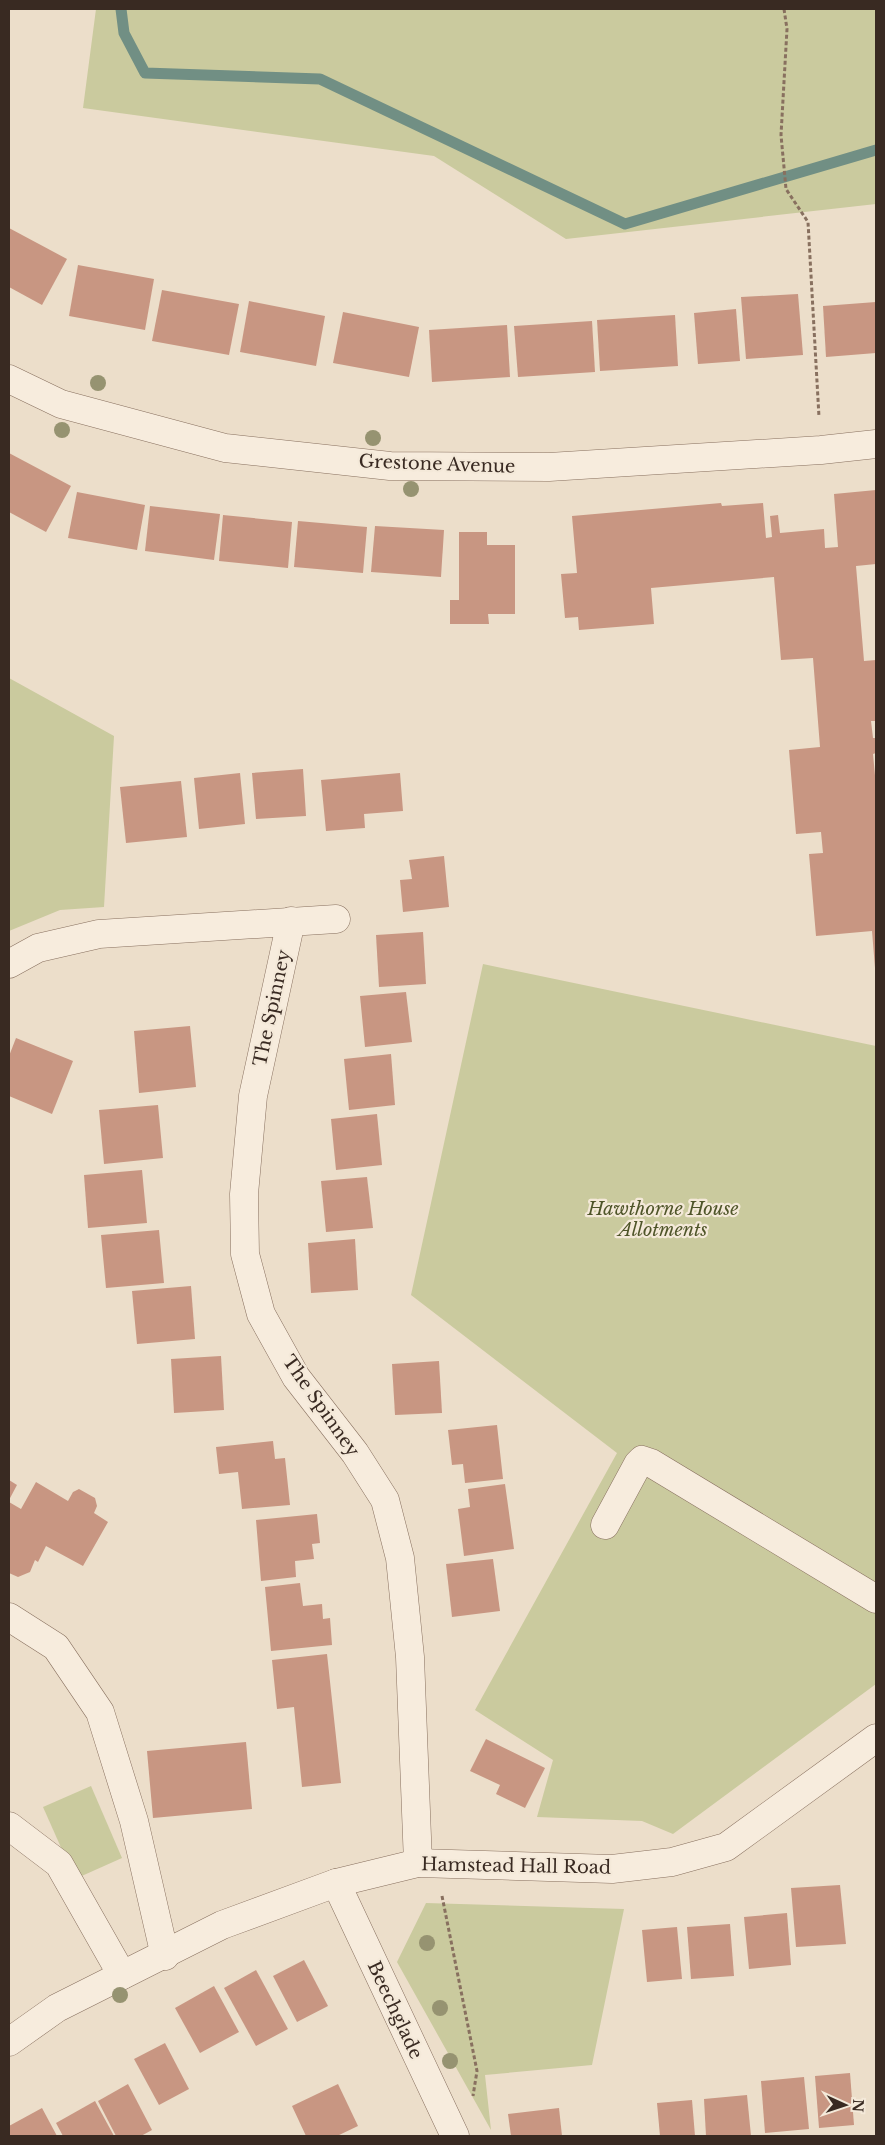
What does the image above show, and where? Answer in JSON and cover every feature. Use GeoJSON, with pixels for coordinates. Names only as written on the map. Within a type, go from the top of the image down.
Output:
{"type":"FeatureCollection","features":[{"type":"Feature","properties":{"kind":"street","name":"Grestone Avenue"},"geometry":{"type":"LineString","coordinates":[[9,379],[60,404],[225,448],[390,466],[549,467],[821,450],[876,444]]}},
{"type":"Feature","properties":{"kind":"street","name":"The Spinney"},"geometry":{"type":"LineString","coordinates":[[9,964],[38,948],[99,934],[336,919]]}},
{"type":"Feature","properties":{"kind":"street","name":"The Spinney"},"geometry":{"type":"LineString","coordinates":[[291,921],[253,1096],[244,1194],[245,1254],[261,1314],[296,1377],[355,1453],[385,1500],[400,1558],[427,1863]]}},
{"type":"Feature","properties":{"kind":"street"},"geometry":{"type":"LineString","coordinates":[[605,1526],[638,1464],[642,1460],[651,1463],[876,1599]]}},
{"type":"Feature","properties":{"kind":"street"},"geometry":{"type":"LineString","coordinates":[[9,1617],[56,1647],[100,1712],[134,1821],[165,1956]]}},
{"type":"Feature","properties":{"kind":"street","name":"Hamstead Hall Road"},"geometry":{"type":"LineString","coordinates":[[9,2042],[57,2008],[122,1975],[165,1956],[222,1925],[336,1883],[427,1863],[612,1869],[672,1862],[726,1846],[872,1749]]}},
{"type":"Feature","properties":{"kind":"street"},"geometry":{"type":"LineString","coordinates":[[9,1826],[59,1864],[122,1975]]}},
{"type":"Feature","properties":{"kind":"street","name":"Beechglade"},"geometry":{"type":"LineString","coordinates":[[336,1883],[454,2136]]}},
{"type":"Feature","properties":{"kind":"path"},"geometry":{"type":"LineString","coordinates":[[784,9],[787,29],[781,135],[782,151],[786,189],[808,222],[821,450]]}},
{"type":"Feature","properties":{"kind":"path"},"geometry":{"type":"LineString","coordinates":[[427,1863],[477,2071],[472,2099]]}},
{"type":"Feature","properties":{"kind":"green space"},"geometry":{"type":"Polygon","coordinates":[[[96,9],[876,9],[876,204],[566,239],[434,156],[83,108],[96,9]]]}},
{"type":"Feature","properties":{"kind":"green space"},"geometry":{"type":"Polygon","coordinates":[[[9,678],[114,736],[104,907],[60,910],[9,931],[9,678]]]}},
{"type":"Feature","properties":{"kind":"green space","name":"Hawthorne House Allotments"},"geometry":{"type":"Polygon","coordinates":[[[483,964],[876,1046],[876,1684],[673,1834],[642,1821],[537,1817],[553,1760],[475,1710],[617,1453],[411,1295],[483,964]]]}},
{"type":"Feature","properties":{"kind":"green space"},"geometry":{"type":"Polygon","coordinates":[[[91,1786],[122,1858],[75,1879],[43,1807],[91,1786]]]}},
{"type":"Feature","properties":{"kind":"green space"},"geometry":{"type":"Polygon","coordinates":[[[426,1903],[624,1909],[592,2065],[485,2075],[491,2130],[397,1962],[426,1903]]]}},
{"type":"Feature","properties":{"kind":"building"},"geometry":{"type":"Polygon","coordinates":[[[9,228],[67,259],[42,305],[9,287],[9,228]]]}},
{"type":"Feature","properties":{"kind":"building"},"geometry":{"type":"Polygon","coordinates":[[[78,265],[154,279],[145,330],[69,316],[78,265]]]}},
{"type":"Feature","properties":{"kind":"building"},"geometry":{"type":"Polygon","coordinates":[[[162,290],[239,304],[229,355],[152,341],[162,290]]]}},
{"type":"Feature","properties":{"kind":"building"},"geometry":{"type":"Polygon","coordinates":[[[798,294],[803,355],[746,359],[741,297],[798,294]]]}},
{"type":"Feature","properties":{"kind":"building"},"geometry":{"type":"Polygon","coordinates":[[[249,301],[325,316],[316,366],[240,352],[249,301]]]}},
{"type":"Feature","properties":{"kind":"building"},"geometry":{"type":"Polygon","coordinates":[[[876,302],[876,353],[826,357],[823,306],[876,302]]]}},
{"type":"Feature","properties":{"kind":"building"},"geometry":{"type":"Polygon","coordinates":[[[736,309],[740,361],[698,364],[694,313],[736,309]]]}},
{"type":"Feature","properties":{"kind":"building"},"geometry":{"type":"Polygon","coordinates":[[[343,312],[419,327],[409,377],[333,363],[343,312]]]}},
{"type":"Feature","properties":{"kind":"building"},"geometry":{"type":"Polygon","coordinates":[[[675,315],[678,366],[600,371],[597,320],[675,315]]]}},
{"type":"Feature","properties":{"kind":"building"},"geometry":{"type":"Polygon","coordinates":[[[592,321],[595,372],[518,377],[514,326],[592,321]]]}},
{"type":"Feature","properties":{"kind":"building"},"geometry":{"type":"Polygon","coordinates":[[[507,325],[510,377],[432,382],[429,330],[507,325]]]}},
{"type":"Feature","properties":{"kind":"building"},"geometry":{"type":"Polygon","coordinates":[[[9,453],[71,486],[46,532],[9,512],[9,453]]]}},
{"type":"Feature","properties":{"kind":"building"},"geometry":{"type":"Polygon","coordinates":[[[876,490],[876,564],[856,566],[864,661],[876,660],[876,721],[871,721],[873,738],[876,738],[876,753],[873,754],[876,786],[875,968],[872,931],[816,936],[809,854],[823,853],[821,832],[796,834],[789,750],[820,747],[813,658],[781,660],[774,577],[651,588],[654,624],[579,630],[578,617],[565,618],[561,574],[577,573],[572,516],[721,503],[722,506],[763,503],[766,538],[772,537],[770,516],[778,515],[780,533],[824,529],[825,548],[838,547],[834,494],[876,490]]]}},
{"type":"Feature","properties":{"kind":"building"},"geometry":{"type":"Polygon","coordinates":[[[77,492],[145,505],[137,550],[68,538],[77,492]]]}},
{"type":"Feature","properties":{"kind":"building"},"geometry":{"type":"Polygon","coordinates":[[[150,506],[220,514],[214,560],[145,551],[150,506]]]}},
{"type":"Feature","properties":{"kind":"building"},"geometry":{"type":"Polygon","coordinates":[[[223,515],[292,522],[288,568],[219,561],[223,515]]]}},
{"type":"Feature","properties":{"kind":"building"},"geometry":{"type":"Polygon","coordinates":[[[298,521],[367,527],[363,573],[294,567],[298,521]]]}},
{"type":"Feature","properties":{"kind":"building"},"geometry":{"type":"Polygon","coordinates":[[[375,526],[444,530],[441,577],[371,572],[375,526]]]}},
{"type":"Feature","properties":{"kind":"building"},"geometry":{"type":"Polygon","coordinates":[[[459,532],[487,532],[487,545],[515,545],[515,614],[488,614],[489,624],[450,624],[450,600],[459,600],[459,532]]]}},
{"type":"Feature","properties":{"kind":"building"},"geometry":{"type":"Polygon","coordinates":[[[303,769],[306,816],[256,819],[252,773],[303,769]]]}},
{"type":"Feature","properties":{"kind":"building"},"geometry":{"type":"Polygon","coordinates":[[[240,773],[245,824],[199,829],[194,778],[240,773]]]}},
{"type":"Feature","properties":{"kind":"building"},"geometry":{"type":"Polygon","coordinates":[[[400,773],[403,811],[364,814],[365,828],[326,831],[321,780],[400,773]]]}},
{"type":"Feature","properties":{"kind":"building"},"geometry":{"type":"Polygon","coordinates":[[[181,781],[187,837],[126,843],[120,787],[181,781]]]}},
{"type":"Feature","properties":{"kind":"building"},"geometry":{"type":"Polygon","coordinates":[[[444,856],[449,907],[403,912],[400,880],[412,879],[409,860],[444,856]]]}},
{"type":"Feature","properties":{"kind":"building"},"geometry":{"type":"Polygon","coordinates":[[[423,932],[426,984],[379,987],[376,935],[423,932]]]}},
{"type":"Feature","properties":{"kind":"building"},"geometry":{"type":"Polygon","coordinates":[[[406,992],[412,1042],[365,1047],[360,996],[406,992]]]}},
{"type":"Feature","properties":{"kind":"building"},"geometry":{"type":"Polygon","coordinates":[[[190,1026],[196,1087],[139,1093],[134,1031],[190,1026]]]}},
{"type":"Feature","properties":{"kind":"building"},"geometry":{"type":"Polygon","coordinates":[[[16,1038],[73,1061],[52,1114],[9,1096],[9,1056],[16,1038]]]}},
{"type":"Feature","properties":{"kind":"building"},"geometry":{"type":"Polygon","coordinates":[[[391,1054],[395,1105],[349,1110],[344,1059],[391,1054]]]}},
{"type":"Feature","properties":{"kind":"building"},"geometry":{"type":"Polygon","coordinates":[[[158,1105],[163,1158],[104,1164],[99,1110],[158,1105]]]}},
{"type":"Feature","properties":{"kind":"building"},"geometry":{"type":"Polygon","coordinates":[[[377,1114],[382,1165],[336,1170],[331,1119],[377,1114]]]}},
{"type":"Feature","properties":{"kind":"building"},"geometry":{"type":"Polygon","coordinates":[[[142,1170],[147,1223],[88,1228],[84,1175],[142,1170]]]}},
{"type":"Feature","properties":{"kind":"building"},"geometry":{"type":"Polygon","coordinates":[[[367,1177],[373,1228],[326,1232],[321,1181],[367,1177]]]}},
{"type":"Feature","properties":{"kind":"building"},"geometry":{"type":"Polygon","coordinates":[[[159,1230],[164,1283],[106,1288],[101,1235],[159,1230]]]}},
{"type":"Feature","properties":{"kind":"building"},"geometry":{"type":"Polygon","coordinates":[[[355,1239],[358,1290],[311,1293],[308,1243],[355,1239]]]}},
{"type":"Feature","properties":{"kind":"building"},"geometry":{"type":"Polygon","coordinates":[[[191,1286],[195,1339],[137,1344],[132,1291],[191,1286]]]}},
{"type":"Feature","properties":{"kind":"building"},"geometry":{"type":"Polygon","coordinates":[[[221,1356],[224,1410],[174,1413],[171,1359],[221,1356]]]}},
{"type":"Feature","properties":{"kind":"building"},"geometry":{"type":"Polygon","coordinates":[[[439,1361],[442,1413],[395,1415],[392,1364],[439,1361]]]}},
{"type":"Feature","properties":{"kind":"building"},"geometry":{"type":"Polygon","coordinates":[[[497,1425],[503,1479],[465,1483],[463,1464],[452,1465],[448,1430],[497,1425]]]}},
{"type":"Feature","properties":{"kind":"building"},"geometry":{"type":"Polygon","coordinates":[[[273,1441],[275,1459],[285,1458],[290,1505],[242,1509],[238,1472],[219,1474],[216,1447],[273,1441]]]}},
{"type":"Feature","properties":{"kind":"building"},"geometry":{"type":"Polygon","coordinates":[[[9,1480],[17,1485],[9,1500],[9,1480]]]}},
{"type":"Feature","properties":{"kind":"building"},"geometry":{"type":"Polygon","coordinates":[[[36,1482],[68,1501],[73,1492],[79,1489],[95,1498],[97,1506],[94,1513],[108,1522],[83,1566],[46,1546],[38,1562],[35,1560],[30,1572],[18,1577],[9,1573],[9,1502],[21,1509],[36,1482]]]}},
{"type":"Feature","properties":{"kind":"building"},"geometry":{"type":"Polygon","coordinates":[[[505,1484],[514,1549],[464,1556],[458,1509],[470,1507],[468,1489],[505,1484]]]}},
{"type":"Feature","properties":{"kind":"building"},"geometry":{"type":"Polygon","coordinates":[[[317,1514],[320,1543],[312,1544],[314,1559],[295,1561],[296,1577],[261,1581],[256,1520],[317,1514]]]}},
{"type":"Feature","properties":{"kind":"building"},"geometry":{"type":"Polygon","coordinates":[[[493,1559],[500,1611],[452,1617],[446,1564],[493,1559]]]}},
{"type":"Feature","properties":{"kind":"building"},"geometry":{"type":"Polygon","coordinates":[[[300,1583],[303,1606],[322,1604],[323,1619],[330,1618],[332,1645],[271,1651],[265,1587],[300,1583]]]}},
{"type":"Feature","properties":{"kind":"building"},"geometry":{"type":"Polygon","coordinates":[[[327,1654],[341,1783],[302,1787],[294,1707],[277,1709],[272,1660],[327,1654]]]}},
{"type":"Feature","properties":{"kind":"building"},"geometry":{"type":"Polygon","coordinates":[[[486,1739],[545,1768],[525,1808],[496,1794],[500,1785],[470,1771],[486,1739]]]}},
{"type":"Feature","properties":{"kind":"building"},"geometry":{"type":"Polygon","coordinates":[[[246,1742],[252,1809],[153,1818],[147,1751],[246,1742]]]}},
{"type":"Feature","properties":{"kind":"building"},"geometry":{"type":"Polygon","coordinates":[[[840,1885],[846,1944],[796,1947],[791,1888],[840,1885]]]}},
{"type":"Feature","properties":{"kind":"building"},"geometry":{"type":"Polygon","coordinates":[[[787,1913],[791,1965],[749,1969],[744,1917],[787,1913]]]}},
{"type":"Feature","properties":{"kind":"building"},"geometry":{"type":"Polygon","coordinates":[[[730,1924],[734,1976],[691,1979],[687,1927],[730,1924]]]}},
{"type":"Feature","properties":{"kind":"building"},"geometry":{"type":"Polygon","coordinates":[[[677,1927],[682,1979],[647,1982],[642,1930],[677,1927]]]}},
{"type":"Feature","properties":{"kind":"building"},"geometry":{"type":"Polygon","coordinates":[[[304,1960],[328,2006],[297,2022],[273,1976],[304,1960]]]}},
{"type":"Feature","properties":{"kind":"building"},"geometry":{"type":"Polygon","coordinates":[[[256,1970],[288,2029],[256,2046],[224,1988],[256,1970]]]}},
{"type":"Feature","properties":{"kind":"building"},"geometry":{"type":"Polygon","coordinates":[[[214,1986],[239,2032],[200,2053],[175,2008],[214,1986]]]}},
{"type":"Feature","properties":{"kind":"building"},"geometry":{"type":"Polygon","coordinates":[[[165,2043],[189,2089],[159,2105],[134,2059],[165,2043]]]}},
{"type":"Feature","properties":{"kind":"building"},"geometry":{"type":"Polygon","coordinates":[[[850,2073],[854,2125],[819,2128],[815,2076],[850,2073]]]}},
{"type":"Feature","properties":{"kind":"building"},"geometry":{"type":"Polygon","coordinates":[[[804,2077],[809,2129],[765,2133],[761,2081],[804,2077]]]}},
{"type":"Feature","properties":{"kind":"building"},"geometry":{"type":"Polygon","coordinates":[[[128,2084],[152,2130],[141,2136],[116,2136],[98,2101],[128,2084]]]}},
{"type":"Feature","properties":{"kind":"building"},"geometry":{"type":"Polygon","coordinates":[[[338,2084],[358,2126],[337,2136],[306,2136],[292,2106],[338,2084]]]}},
{"type":"Feature","properties":{"kind":"building"},"geometry":{"type":"Polygon","coordinates":[[[747,2095],[751,2136],[706,2136],[704,2099],[747,2095]]]}},
{"type":"Feature","properties":{"kind":"building"},"geometry":{"type":"Polygon","coordinates":[[[692,2100],[695,2136],[660,2136],[657,2103],[692,2100]]]}},
{"type":"Feature","properties":{"kind":"building"},"geometry":{"type":"Polygon","coordinates":[[[95,2101],[114,2136],[63,2136],[56,2123],[95,2101]]]}},
{"type":"Feature","properties":{"kind":"building"},"geometry":{"type":"Polygon","coordinates":[[[42,2108],[57,2136],[9,2136],[9,2126],[42,2108]]]}},
{"type":"Feature","properties":{"kind":"building"},"geometry":{"type":"Polygon","coordinates":[[[559,2108],[562,2136],[511,2136],[508,2114],[559,2108]]]}},
{"type":"Feature","properties":{"kind":"waterway"},"geometry":{"type":"LineString","coordinates":[[121,9],[124,33],[145,73],[320,79],[625,224],[876,150]]}}]}
